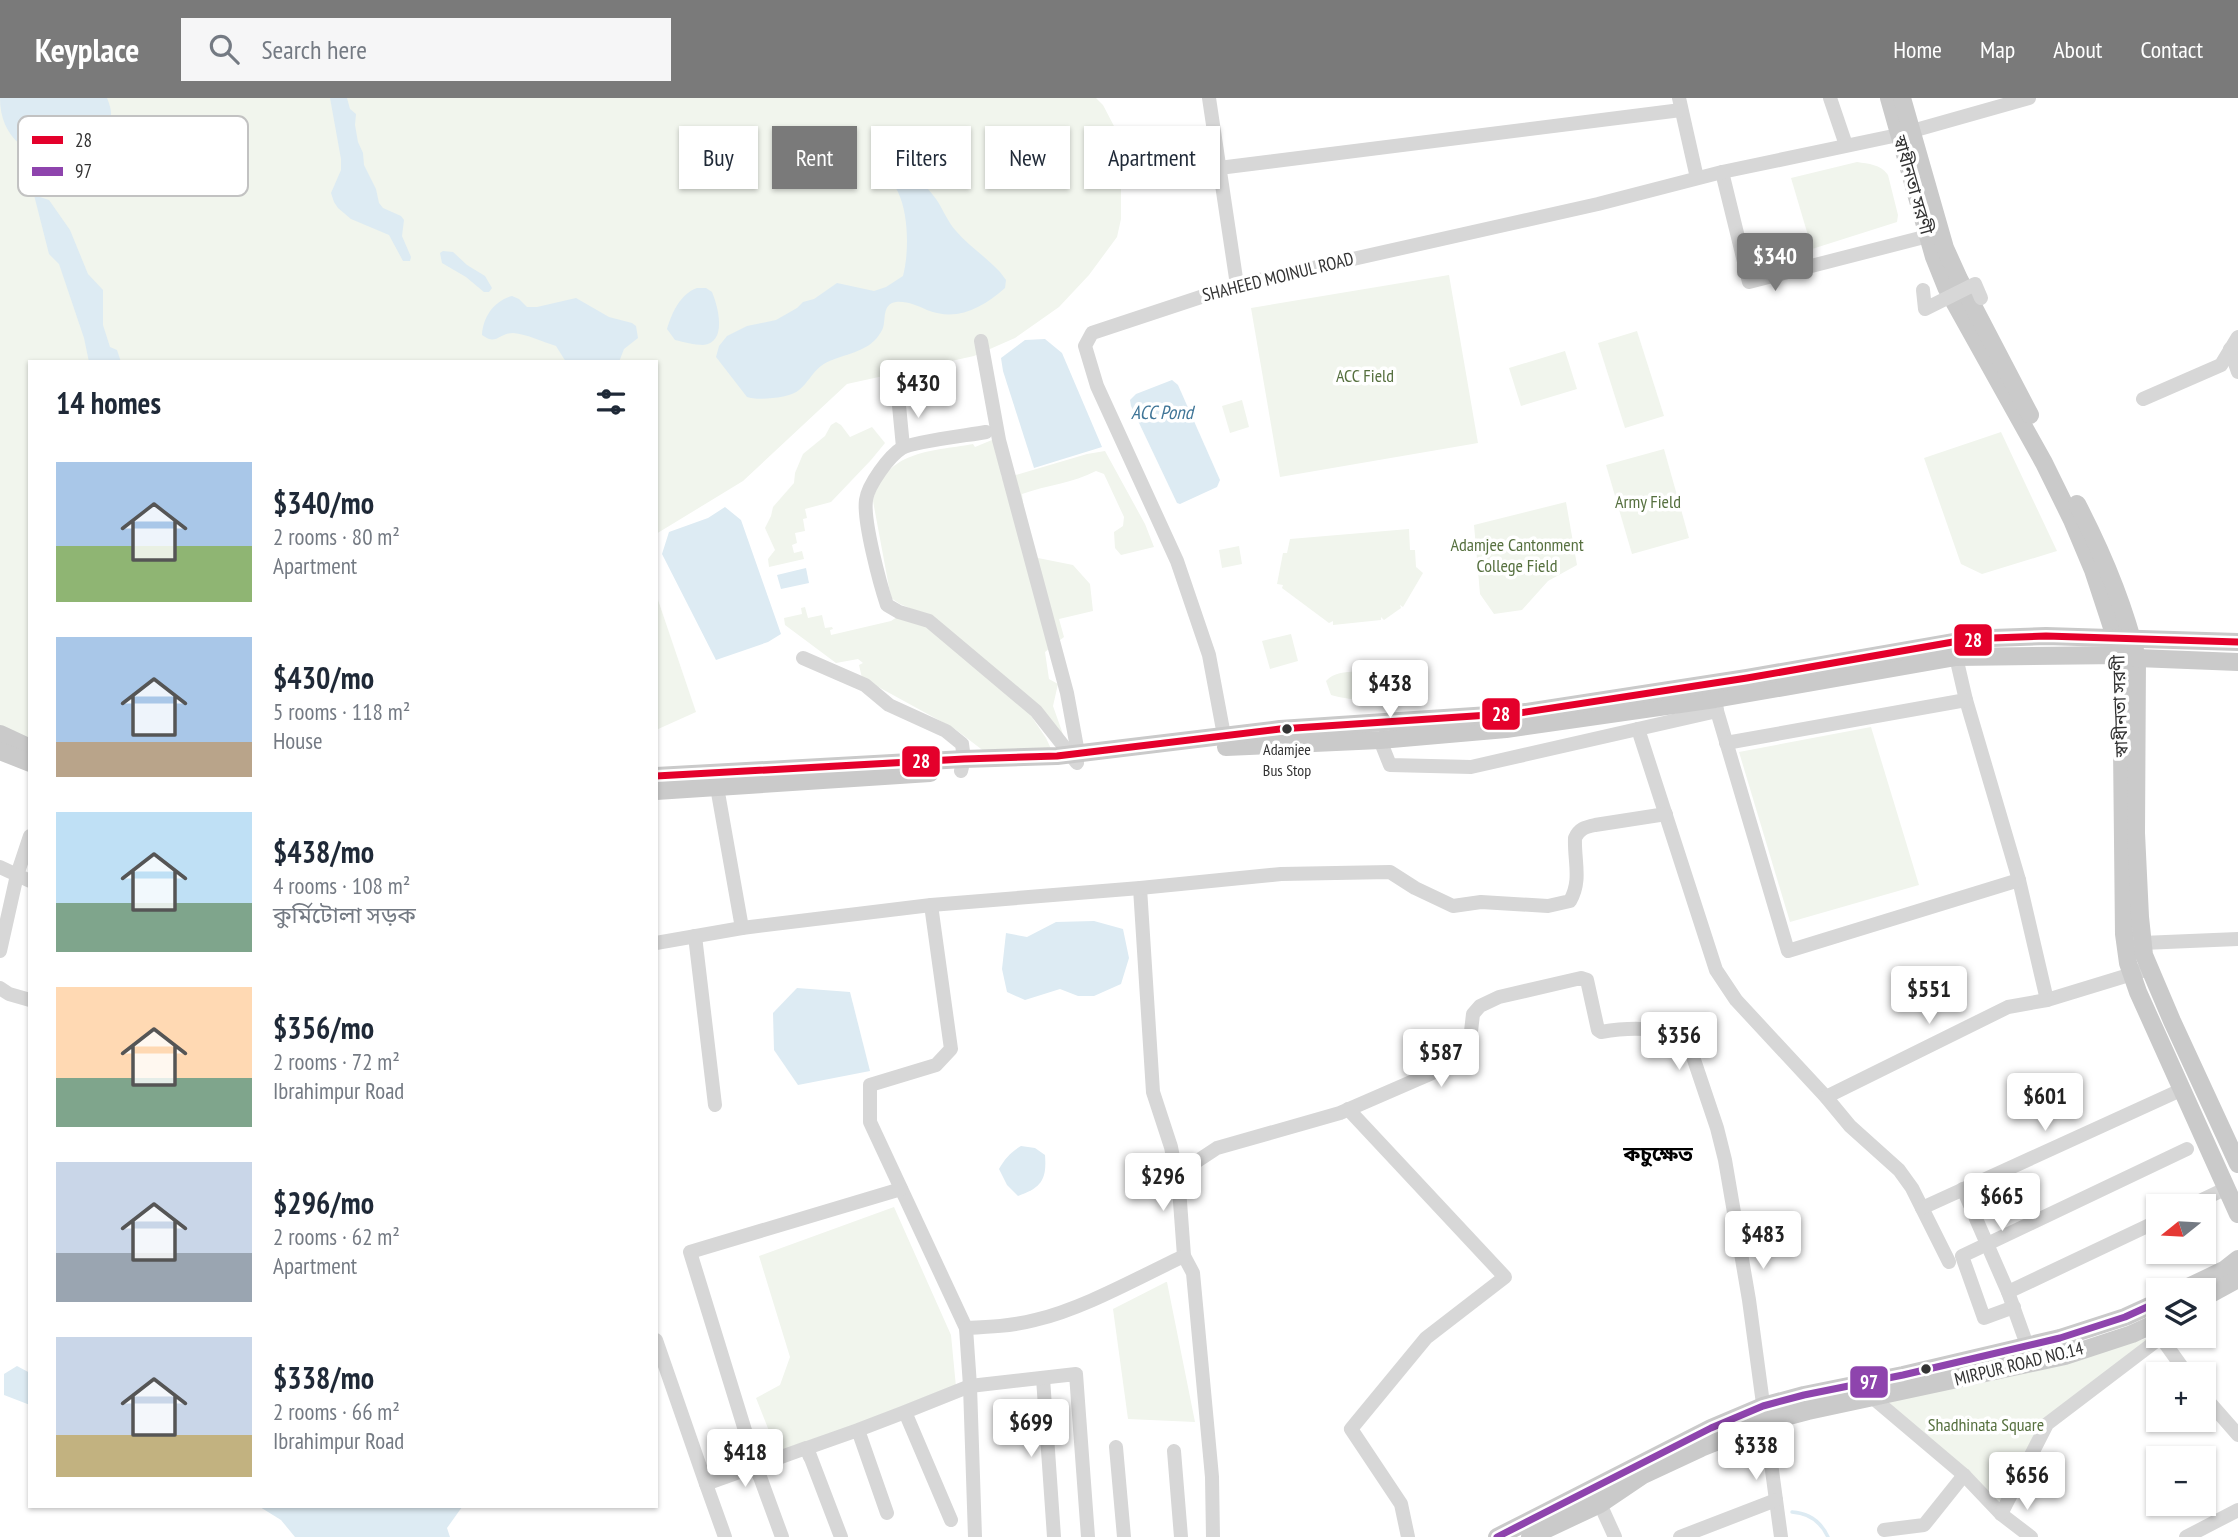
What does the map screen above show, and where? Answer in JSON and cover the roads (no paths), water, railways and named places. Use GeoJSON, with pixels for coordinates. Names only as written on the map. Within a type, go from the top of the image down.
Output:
{"type":"FeatureCollection","features":[{"type":"Feature","properties":{"kind":"main road","name":"স্বাধীনতা সরণী"},"geometry":{"type":"LineString","coordinates":[[1889,98],[1905,133],[1945,248],[2083,515],[2105,564],[2126,647],[2142,943],[2150,968],[2238,1164]]}},
{"type":"Feature","properties":{"kind":"main road","name":"স্বাধীনতা সরণী"},"geometry":{"type":"LineString","coordinates":[[1902,98],[1905,133],[1928,236],[1946,287],[2044,463],[2072,520],[2126,647],[2124,934],[2128,963],[2138,992],[2238,1214]]}},
{"type":"Feature","properties":{"kind":"main road"},"geometry":{"type":"LineString","coordinates":[[1225,742],[1280,729],[1519,713],[1747,678],[1953,642],[1992,638],[2046,636],[2238,662]]}},
{"type":"Feature","properties":{"kind":"main road"},"geometry":{"type":"LineString","coordinates":[[658,776],[962,764],[1074,757],[1225,742],[1380,740],[1506,729],[1716,705],[1956,657],[2238,642]]}},
{"type":"Feature","properties":{"kind":"main road"},"geometry":{"type":"LineString","coordinates":[[0,734],[28,747]]}},
{"type":"Feature","properties":{"kind":"main road"},"geometry":{"type":"LineString","coordinates":[[0,751],[28,762]]}},
{"type":"Feature","properties":{"kind":"main road"},"geometry":{"type":"LineString","coordinates":[[658,791],[962,764]]}},
{"type":"Feature","properties":{"kind":"main road"},"geometry":{"type":"LineString","coordinates":[[2207,1278],[2238,1259]]}},
{"type":"Feature","properties":{"kind":"main road"},"geometry":{"type":"LineString","coordinates":[[2216,1291],[2238,1279]]}},
{"type":"Feature","properties":{"kind":"main road","name":"MIRPUR ROAD NO.14"},"geometry":{"type":"LineString","coordinates":[[1530,1537],[1600,1504],[1643,1475],[1804,1395],[2060,1338],[2146,1307]]}},
{"type":"Feature","properties":{"kind":"main road","name":"MIRPUR ROAD NO.14"},"geometry":{"type":"LineString","coordinates":[[1497,1537],[1711,1427],[1764,1414],[1873,1398],[2065,1356],[2132,1334],[2146,1333]]}},
{"type":"Feature","properties":{"kind":"street"},"geometry":{"type":"LineString","coordinates":[[1209,98],[1213,126]]}},
{"type":"Feature","properties":{"kind":"street"},"geometry":{"type":"LineString","coordinates":[[1830,98],[1846,145]]}},
{"type":"Feature","properties":{"kind":"street","name":"SHAHEED MOINUL ROAD"},"geometry":{"type":"LineString","coordinates":[[1225,742],[1209,655],[1177,562],[1097,386],[1085,346],[1088,338],[1097,330],[1237,285],[1598,204],[1722,172],[1905,133],[2029,98]]}},
{"type":"Feature","properties":{"kind":"street"},"geometry":{"type":"LineString","coordinates":[[1220,168],[1680,104],[1697,178]]}},
{"type":"Feature","properties":{"kind":"street"},"geometry":{"type":"LineString","coordinates":[[1722,172],[1749,282],[1928,236]]}},
{"type":"Feature","properties":{"kind":"street"},"geometry":{"type":"LineString","coordinates":[[1220,174],[1237,285]]}},
{"type":"Feature","properties":{"kind":"street"},"geometry":{"type":"LineString","coordinates":[[1923,290],[1925,309],[1975,284],[1980,298]]}},
{"type":"Feature","properties":{"kind":"street"},"geometry":{"type":"LineString","coordinates":[[981,341],[999,440],[1067,693],[1074,757]]}},
{"type":"Feature","properties":{"kind":"street"},"geometry":{"type":"LineString","coordinates":[[2234,343],[2238,372]]}},
{"type":"Feature","properties":{"kind":"street"},"geometry":{"type":"LineString","coordinates":[[2143,399],[2221,365],[2234,343]]}},
{"type":"Feature","properties":{"kind":"street"},"geometry":{"type":"LineString","coordinates":[[898,396],[903,447]]}},
{"type":"Feature","properties":{"kind":"street"},"geometry":{"type":"LineString","coordinates":[[986,432],[903,447],[887,463],[869,489],[865,502],[881,587],[887,605],[929,621],[1036,710],[1074,757]]}},
{"type":"Feature","properties":{"kind":"street"},"geometry":{"type":"LineString","coordinates":[[1956,657],[1966,701],[2019,880],[2047,1000]]}},
{"type":"Feature","properties":{"kind":"street"},"geometry":{"type":"LineString","coordinates":[[803,658],[865,685],[888,705],[946,731],[962,744],[962,764]]}},
{"type":"Feature","properties":{"kind":"street"},"geometry":{"type":"LineString","coordinates":[[1726,743],[1966,701]]}},
{"type":"Feature","properties":{"kind":"street"},"geometry":{"type":"LineString","coordinates":[[1380,740],[1390,765],[1471,766],[1638,729],[1716,705],[1788,951],[2019,880]]}},
{"type":"Feature","properties":{"kind":"street"},"geometry":{"type":"LineString","coordinates":[[1638,729],[1716,970],[1736,1000],[1850,1126],[1899,1170],[1949,1262]]}},
{"type":"Feature","properties":{"kind":"street"},"geometry":{"type":"LineString","coordinates":[[717,787],[742,928]]}},
{"type":"Feature","properties":{"kind":"street"},"geometry":{"type":"LineString","coordinates":[[658,943],[742,928],[931,905],[1281,874],[1390,872],[1452,906],[1481,902],[1548,906],[1570,901],[1576,891],[1578,882],[1575,838],[1578,832],[1595,825],[1666,814]]}},
{"type":"Feature","properties":{"kind":"street"},"geometry":{"type":"LineString","coordinates":[[0,951],[23,878],[28,848]]}},
{"type":"Feature","properties":{"kind":"street"},"geometry":{"type":"LineString","coordinates":[[0,867],[23,878]]}},
{"type":"Feature","properties":{"kind":"street"},"geometry":{"type":"LineString","coordinates":[[1140,888],[1153,1092],[1171,1147],[1184,1256],[1193,1273],[1212,1477],[1213,1537]]}},
{"type":"Feature","properties":{"kind":"street"},"geometry":{"type":"LineString","coordinates":[[931,905],[951,1049],[936,1065],[870,1085],[870,1122],[966,1328],[975,1537]]}},
{"type":"Feature","properties":{"kind":"street"},"geometry":{"type":"LineString","coordinates":[[695,936],[715,1105]]}},
{"type":"Feature","properties":{"kind":"street"},"geometry":{"type":"LineString","coordinates":[[2142,943],[2238,939]]}},
{"type":"Feature","properties":{"kind":"street"},"geometry":{"type":"LineString","coordinates":[[1826,1097],[2008,1007],[2047,1000],[2150,968]]}},
{"type":"Feature","properties":{"kind":"street"},"geometry":{"type":"LineString","coordinates":[[1176,1175],[1217,1148],[1348,1109],[1439,1070],[1469,1049],[1473,1014],[1480,1006],[1499,996],[1581,978],[1587,980],[1598,1030],[1601,1032],[1631,1027],[1670,1032],[1687,1039],[1717,1128],[1743,1257],[1781,1537]]}},
{"type":"Feature","properties":{"kind":"street"},"geometry":{"type":"LineString","coordinates":[[0,988],[9,994],[28,999]]}},
{"type":"Feature","properties":{"kind":"street"},"geometry":{"type":"LineString","coordinates":[[1922,1208],[2183,1089]]}},
{"type":"Feature","properties":{"kind":"street"},"geometry":{"type":"LineString","coordinates":[[1348,1109],[1504,1276],[1426,1338],[1351,1429],[1401,1504],[1408,1537]]}},
{"type":"Feature","properties":{"kind":"street"},"geometry":{"type":"LineString","coordinates":[[2014,1307],[1984,1318],[1962,1256],[2187,1149]]}},
{"type":"Feature","properties":{"kind":"street"},"geometry":{"type":"LineString","coordinates":[[2214,1194],[2227,1188]]}},
{"type":"Feature","properties":{"kind":"street"},"geometry":{"type":"LineString","coordinates":[[782,1537],[756,1466],[690,1252],[901,1189]]}},
{"type":"Feature","properties":{"kind":"street"},"geometry":{"type":"LineString","coordinates":[[1963,1189],[2008,1292],[2027,1345]]}},
{"type":"Feature","properties":{"kind":"street"},"geometry":{"type":"LineString","coordinates":[[2008,1292],[2146,1227]]}},
{"type":"Feature","properties":{"kind":"street"},"geometry":{"type":"LineString","coordinates":[[966,1328],[1039,1320],[1184,1256]]}},
{"type":"Feature","properties":{"kind":"street"},"geometry":{"type":"LineString","coordinates":[[2001,1514],[2047,1424],[2146,1344]]}},
{"type":"Feature","properties":{"kind":"street"},"geometry":{"type":"LineString","coordinates":[[658,1346],[725,1537]]}},
{"type":"Feature","properties":{"kind":"street"},"geometry":{"type":"LineString","coordinates":[[949,1514],[905,1412],[970,1386],[1076,1374],[1088,1537]]}},
{"type":"Feature","properties":{"kind":"street"},"geometry":{"type":"LineString","coordinates":[[1043,1378],[1054,1537]]}},
{"type":"Feature","properties":{"kind":"street"},"geometry":{"type":"LineString","coordinates":[[1873,1398],[1964,1475],[2001,1514],[2031,1537]]}},
{"type":"Feature","properties":{"kind":"street"},"geometry":{"type":"LineString","coordinates":[[2216,1410],[2238,1435]]}},
{"type":"Feature","properties":{"kind":"street"},"geometry":{"type":"LineString","coordinates":[[879,1489],[858,1430],[905,1412],[915,1436]]}},
{"type":"Feature","properties":{"kind":"street"},"geometry":{"type":"LineString","coordinates":[[756,1466],[806,1448],[841,1537],[807,1448],[858,1430],[887,1513]]}},
{"type":"Feature","properties":{"kind":"street"},"geometry":{"type":"LineString","coordinates":[[1116,1447],[1124,1537]]}},
{"type":"Feature","properties":{"kind":"street"},"geometry":{"type":"LineString","coordinates":[[1174,1451],[1181,1537]]}},
{"type":"Feature","properties":{"kind":"street"},"geometry":{"type":"LineString","coordinates":[[706,1484],[756,1466],[782,1537]]}},
{"type":"Feature","properties":{"kind":"street"},"geometry":{"type":"LineString","coordinates":[[1884,1530],[1924,1525],[1964,1475]]}},
{"type":"Feature","properties":{"kind":"street"},"geometry":{"type":"LineString","coordinates":[[1680,1537],[1776,1500]]}},
{"type":"Feature","properties":{"kind":"street"},"geometry":{"type":"LineString","coordinates":[[1600,1504],[1615,1537]]}},
{"type":"Feature","properties":{"kind":"street"},"geometry":{"type":"LineString","coordinates":[[2186,1537],[2238,1510]]}},
{"type":"Feature","properties":{"kind":"water"},"geometry":{"type":"Polygon","coordinates":[[[0,98],[107,98],[111,114],[18,116],[18,142],[7,128],[0,98]]]}},
{"type":"Feature","properties":{"kind":"water"},"geometry":{"type":"Polygon","coordinates":[[[330,98],[347,98],[350,109],[356,114],[355,125],[364,165],[376,189],[379,203],[404,220],[402,236],[411,257],[410,261],[403,261],[389,235],[351,219],[334,202],[331,193],[341,170],[341,159],[330,98]]]}},
{"type":"Feature","properties":{"kind":"water"},"geometry":{"type":"Polygon","coordinates":[[[896,189],[928,189],[956,231],[1000,272],[1006,280],[1005,288],[987,302],[959,314],[938,313],[904,302],[892,303],[888,306],[881,332],[868,346],[821,366],[795,393],[774,398],[747,397],[716,357],[719,346],[727,336],[747,326],[776,320],[837,283],[874,291],[903,276],[907,245],[902,201],[896,189]]]}},
{"type":"Feature","properties":{"kind":"water"},"geometry":{"type":"Polygon","coordinates":[[[34,196],[49,200],[70,230],[88,274],[103,290],[103,325],[110,347],[117,350],[120,360],[89,360],[59,264],[49,254],[34,196]]]}},
{"type":"Feature","properties":{"kind":"water"},"geometry":{"type":"Polygon","coordinates":[[[453,252],[485,276],[492,288],[489,292],[484,292],[466,277],[442,263],[440,253],[453,252]]]}},
{"type":"Feature","properties":{"kind":"water"},"geometry":{"type":"Polygon","coordinates":[[[697,288],[706,288],[712,292],[719,323],[716,338],[703,345],[675,340],[667,329],[681,299],[697,288]]]}},
{"type":"Feature","properties":{"kind":"water"},"geometry":{"type":"Polygon","coordinates":[[[512,296],[527,307],[537,307],[576,298],[609,317],[632,323],[636,326],[638,338],[624,349],[620,360],[565,360],[556,346],[529,336],[513,333],[494,339],[487,338],[482,335],[485,322],[491,311],[512,296]]]}},
{"type":"Feature","properties":{"kind":"water"},"geometry":{"type":"Polygon","coordinates":[[[1045,339],[1062,353],[1102,447],[1034,468],[1001,358],[1025,340],[1045,339]]]}},
{"type":"Feature","properties":{"kind":"water","name":"ACC Pond"},"geometry":{"type":"Polygon","coordinates":[[[1172,380],[1178,385],[1220,480],[1217,487],[1180,504],[1177,503],[1130,400],[1136,394],[1172,380]]]}},
{"type":"Feature","properties":{"kind":"water"},"geometry":{"type":"Polygon","coordinates":[[[725,507],[741,520],[781,634],[768,642],[716,660],[662,554],[669,532],[708,518],[725,507]]]}},
{"type":"Feature","properties":{"kind":"water"},"geometry":{"type":"Polygon","coordinates":[[[806,568],[809,583],[781,589],[777,575],[806,568]]]}},
{"type":"Feature","properties":{"kind":"water"},"geometry":{"type":"Polygon","coordinates":[[[1094,921],[1123,929],[1129,958],[1121,984],[1094,996],[1078,996],[1060,989],[1025,1000],[1007,992],[1002,969],[1006,933],[1027,937],[1056,922],[1094,921]]]}},
{"type":"Feature","properties":{"kind":"water"},"geometry":{"type":"Polygon","coordinates":[[[797,988],[850,992],[870,1071],[798,1085],[774,1050],[773,1013],[797,988]]]}},
{"type":"Feature","properties":{"kind":"water"},"geometry":{"type":"Polygon","coordinates":[[[1021,1146],[1035,1148],[1045,1155],[1045,1171],[1037,1186],[1018,1196],[1007,1185],[999,1169],[1021,1146]]]}},
{"type":"Feature","properties":{"kind":"water"},"geometry":{"type":"Polygon","coordinates":[[[17,1366],[28,1372],[28,1404],[4,1395],[4,1374],[17,1366]]]}},
{"type":"Feature","properties":{"kind":"water"},"geometry":{"type":"Polygon","coordinates":[[[262,1508],[461,1508],[447,1528],[450,1537],[295,1537],[281,1520],[262,1508]]]}},
{"type":"Feature","properties":{"kind":"waterway"},"geometry":{"type":"LineString","coordinates":[[1792,1512],[1814,1519],[1828,1537]]}},
{"type":"Feature","properties":{"kind":"place","name":"Adamjee Bus Stop"},"geometry":{"type":"Point","coordinates":[1287,729]}},
{"type":"Feature","properties":{"kind":"district","name":"কচুক্ষেত"},"geometry":{"type":"Point","coordinates":[1658,1154]}},
{"type":"Feature","properties":{"kind":"park label","name":"ACC Field"},"geometry":{"type":"Point","coordinates":[1365,376]}},
{"type":"Feature","properties":{"kind":"park label","name":"Army Field"},"geometry":{"type":"Point","coordinates":[1648,502]}},
{"type":"Feature","properties":{"kind":"park label","name":"Adamjee Cantonment College Field"},"geometry":{"type":"Point","coordinates":[1517,555]}},
{"type":"Feature","properties":{"kind":"park label","name":"Shadhinata Square"},"geometry":{"type":"Point","coordinates":[1986,1425]}}]}
